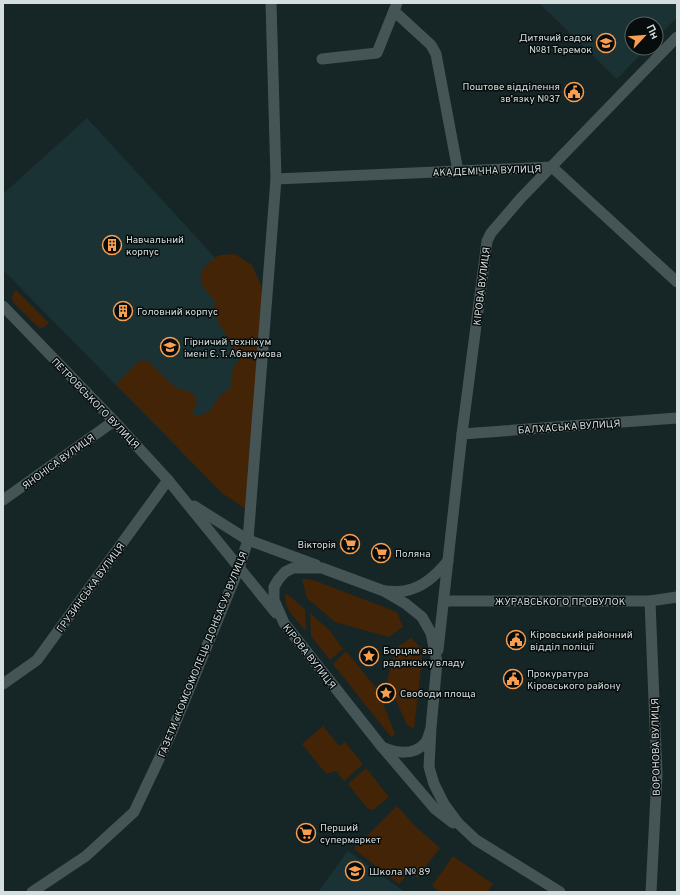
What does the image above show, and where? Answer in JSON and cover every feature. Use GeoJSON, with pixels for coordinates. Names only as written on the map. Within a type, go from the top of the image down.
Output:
{"type":"FeatureCollection","features":[{"type":"Feature","properties":{"kind":"street","name":"ГАЗЕТИ «КОМСОМОЛЕЦЬ ДОНБАСУ» ВУЛИЦЯ"},"geometry":{"type":"LineString","coordinates":[[32,892],[86,856],[134,812],[170,736],[239,568],[248,540],[276,179],[271,3]]}},
{"type":"Feature","properties":{"kind":"street"},"geometry":{"type":"LineString","coordinates":[[322,59],[377,53],[396,7],[431,45],[436,54],[458,171]]}},
{"type":"Feature","properties":{"kind":"street","name":"КІРОВА ВУЛИЦЯ"},"geometry":{"type":"LineString","coordinates":[[560,892],[476,840],[458,823],[444,804],[434,784],[429,766],[437,662],[462,434],[487,241],[491,233],[521,198],[677,37]]}},
{"type":"Feature","properties":{"kind":"street","name":"АКАДЕМІЧНА ВУЛИЦЯ"},"geometry":{"type":"LineString","coordinates":[[276,179],[552,167],[677,282]]}},
{"type":"Feature","properties":{"kind":"street","name":"ПЕТРОВСЬКОГО ВУЛИЦЯ"},"geometry":{"type":"LineString","coordinates":[[3,306],[114,421],[186,501]]}},
{"type":"Feature","properties":{"kind":"street","name":"БАЛХАСЬКА ВУЛИЦЯ"},"geometry":{"type":"LineString","coordinates":[[462,434],[677,418]]}},
{"type":"Feature","properties":{"kind":"street","name":"ЯНОНІСА ВУЛИЦЯ"},"geometry":{"type":"LineString","coordinates":[[3,500],[114,421]]}},
{"type":"Feature","properties":{"kind":"street","name":"ГРУЗИНСЬКА ВУЛИЦЯ"},"geometry":{"type":"LineString","coordinates":[[3,684],[37,660],[168,480]]}},
{"type":"Feature","properties":{"kind":"street"},"geometry":{"type":"LineString","coordinates":[[186,501],[248,540],[322,568]]}},
{"type":"Feature","properties":{"kind":"street"},"geometry":{"type":"LineString","coordinates":[[186,501],[284,623]]}},
{"type":"Feature","properties":{"kind":"street","name":"КІРОВА ВУЛИЦЯ"},"geometry":{"type":"LineString","coordinates":[[384,591],[404,591],[418,586],[434,577],[448,561]]}},
{"type":"Feature","properties":{"kind":"street","name":"КІРОВА ВУЛИЦЯ"},"geometry":{"type":"LineString","coordinates":[[431,728],[425,743],[413,751],[392,751],[382,747],[284,623],[274,600],[274,587],[285,572],[293,568],[322,568],[384,591],[406,604],[422,617],[431,633],[437,662]]}},
{"type":"Feature","properties":{"kind":"street","name":"ЖУРАВСЬКОГО ПРОВУЛОК"},"geometry":{"type":"LineString","coordinates":[[444,601],[650,601],[677,598]]}},
{"type":"Feature","properties":{"kind":"street","name":"ВОРОНОВА ВУЛИЦЯ"},"geometry":{"type":"LineString","coordinates":[[650,601],[657,775],[651,892]]}},
{"type":"Feature","properties":{"kind":"street"},"geometry":{"type":"LineString","coordinates":[[382,747],[435,809],[476,840]]}},
{"type":"Feature","properties":{"kind":"shaded area","name":"Дитячий садок №81 Теремок"},"geometry":{"type":"Polygon","coordinates":[[[539,3],[673,3],[677,7],[677,17],[664,31],[664,16],[624,16],[624,56],[639,56],[617,79],[539,3]]]}},
{"type":"Feature","properties":{"kind":"shaded area","name":"Гірничий технікум імені Є. Т. Абакумова"},"geometry":{"type":"Polygon","coordinates":[[[87,118],[263,310],[223,494],[3,270],[3,194],[87,118]]]}},
{"type":"Feature","properties":{"kind":"shaded area"},"geometry":{"type":"Polygon","coordinates":[[[235,254],[252,265],[261,285],[263,310],[249,511],[223,494],[116,384],[138,362],[141,360],[146,361],[149,362],[176,388],[188,391],[195,396],[197,404],[193,409],[193,415],[199,416],[210,411],[219,397],[232,386],[232,372],[240,360],[212,311],[216,302],[203,286],[201,278],[204,268],[219,255],[235,254]]]}},
{"type":"Feature","properties":{"kind":"shaded area"},"geometry":{"type":"Polygon","coordinates":[[[16,290],[49,323],[42,328],[38,327],[13,302],[12,296],[16,290]]]}},
{"type":"Feature","properties":{"kind":"shaded area"},"geometry":{"type":"Polygon","coordinates":[[[302,579],[316,581],[397,612],[403,627],[389,637],[335,622],[307,598],[302,579]]]}},
{"type":"Feature","properties":{"kind":"shaded area"},"geometry":{"type":"Polygon","coordinates":[[[286,593],[305,609],[306,631],[288,609],[285,598],[286,593]]]}},
{"type":"Feature","properties":{"kind":"shaded area"},"geometry":{"type":"Polygon","coordinates":[[[310,613],[330,631],[343,649],[330,660],[311,636],[310,613]]]}},
{"type":"Feature","properties":{"kind":"shaded area"},"geometry":{"type":"Polygon","coordinates":[[[411,638],[423,650],[414,729],[407,725],[387,680],[396,648],[411,638]]]}},
{"type":"Feature","properties":{"kind":"shaded area"},"geometry":{"type":"Polygon","coordinates":[[[346,651],[377,689],[395,734],[392,737],[333,664],[346,651]]]}},
{"type":"Feature","properties":{"kind":"shaded area"},"geometry":{"type":"Polygon","coordinates":[[[323,726],[339,746],[345,742],[363,764],[344,781],[336,771],[326,774],[302,744],[323,726]]]}},
{"type":"Feature","properties":{"kind":"shaded area"},"geometry":{"type":"Polygon","coordinates":[[[366,768],[389,797],[373,810],[368,809],[348,784],[366,768]]]}},
{"type":"Feature","properties":{"kind":"shaded area"},"geometry":{"type":"Polygon","coordinates":[[[397,806],[416,827],[440,848],[417,878],[411,873],[408,874],[399,884],[354,849],[397,806]]]}},
{"type":"Feature","properties":{"kind":"shaded area","name":"Школа № 89"},"geometry":{"type":"Polygon","coordinates":[[[348,851],[405,892],[318,892],[348,851]]]}},
{"type":"Feature","properties":{"kind":"shaded area"},"geometry":{"type":"Polygon","coordinates":[[[453,856],[493,884],[487,892],[440,892],[432,886],[453,856]]]}},
{"type":"Feature","properties":{"kind":"place","name":"Дитячий садок №81 Теремок"},"geometry":{"type":"Point","coordinates":[606,43]}},
{"type":"Feature","properties":{"kind":"place","name":"Поштове відділення зв'язку №37"},"geometry":{"type":"Point","coordinates":[574,92]}},
{"type":"Feature","properties":{"kind":"place","name":"Навчальний корпус"},"geometry":{"type":"Point","coordinates":[112,245]}},
{"type":"Feature","properties":{"kind":"place","name":"Головний корпус"},"geometry":{"type":"Point","coordinates":[123,311]}},
{"type":"Feature","properties":{"kind":"place","name":"Гірничий технікум імені Є. Т. Абакумова"},"geometry":{"type":"Point","coordinates":[170,347]}},
{"type":"Feature","properties":{"kind":"place","name":"Вікторія"},"geometry":{"type":"Point","coordinates":[350,544]}},
{"type":"Feature","properties":{"kind":"place","name":"Поляна"},"geometry":{"type":"Point","coordinates":[381,553]}},
{"type":"Feature","properties":{"kind":"place","name":"Кіровський районний відділ поліції"},"geometry":{"type":"Point","coordinates":[516,640]}},
{"type":"Feature","properties":{"kind":"place","name":"Борцям за радянську владу"},"geometry":{"type":"Point","coordinates":[369,656]}},
{"type":"Feature","properties":{"kind":"place","name":"Прокуратура Кіровського району"},"geometry":{"type":"Point","coordinates":[513,679]}},
{"type":"Feature","properties":{"kind":"place","name":"Свободи площа"},"geometry":{"type":"Point","coordinates":[386,693]}},
{"type":"Feature","properties":{"kind":"place","name":"Перший супермаркет"},"geometry":{"type":"Point","coordinates":[306,833]}},
{"type":"Feature","properties":{"kind":"place","name":"Школа № 89"},"geometry":{"type":"Point","coordinates":[355,871]}}]}
